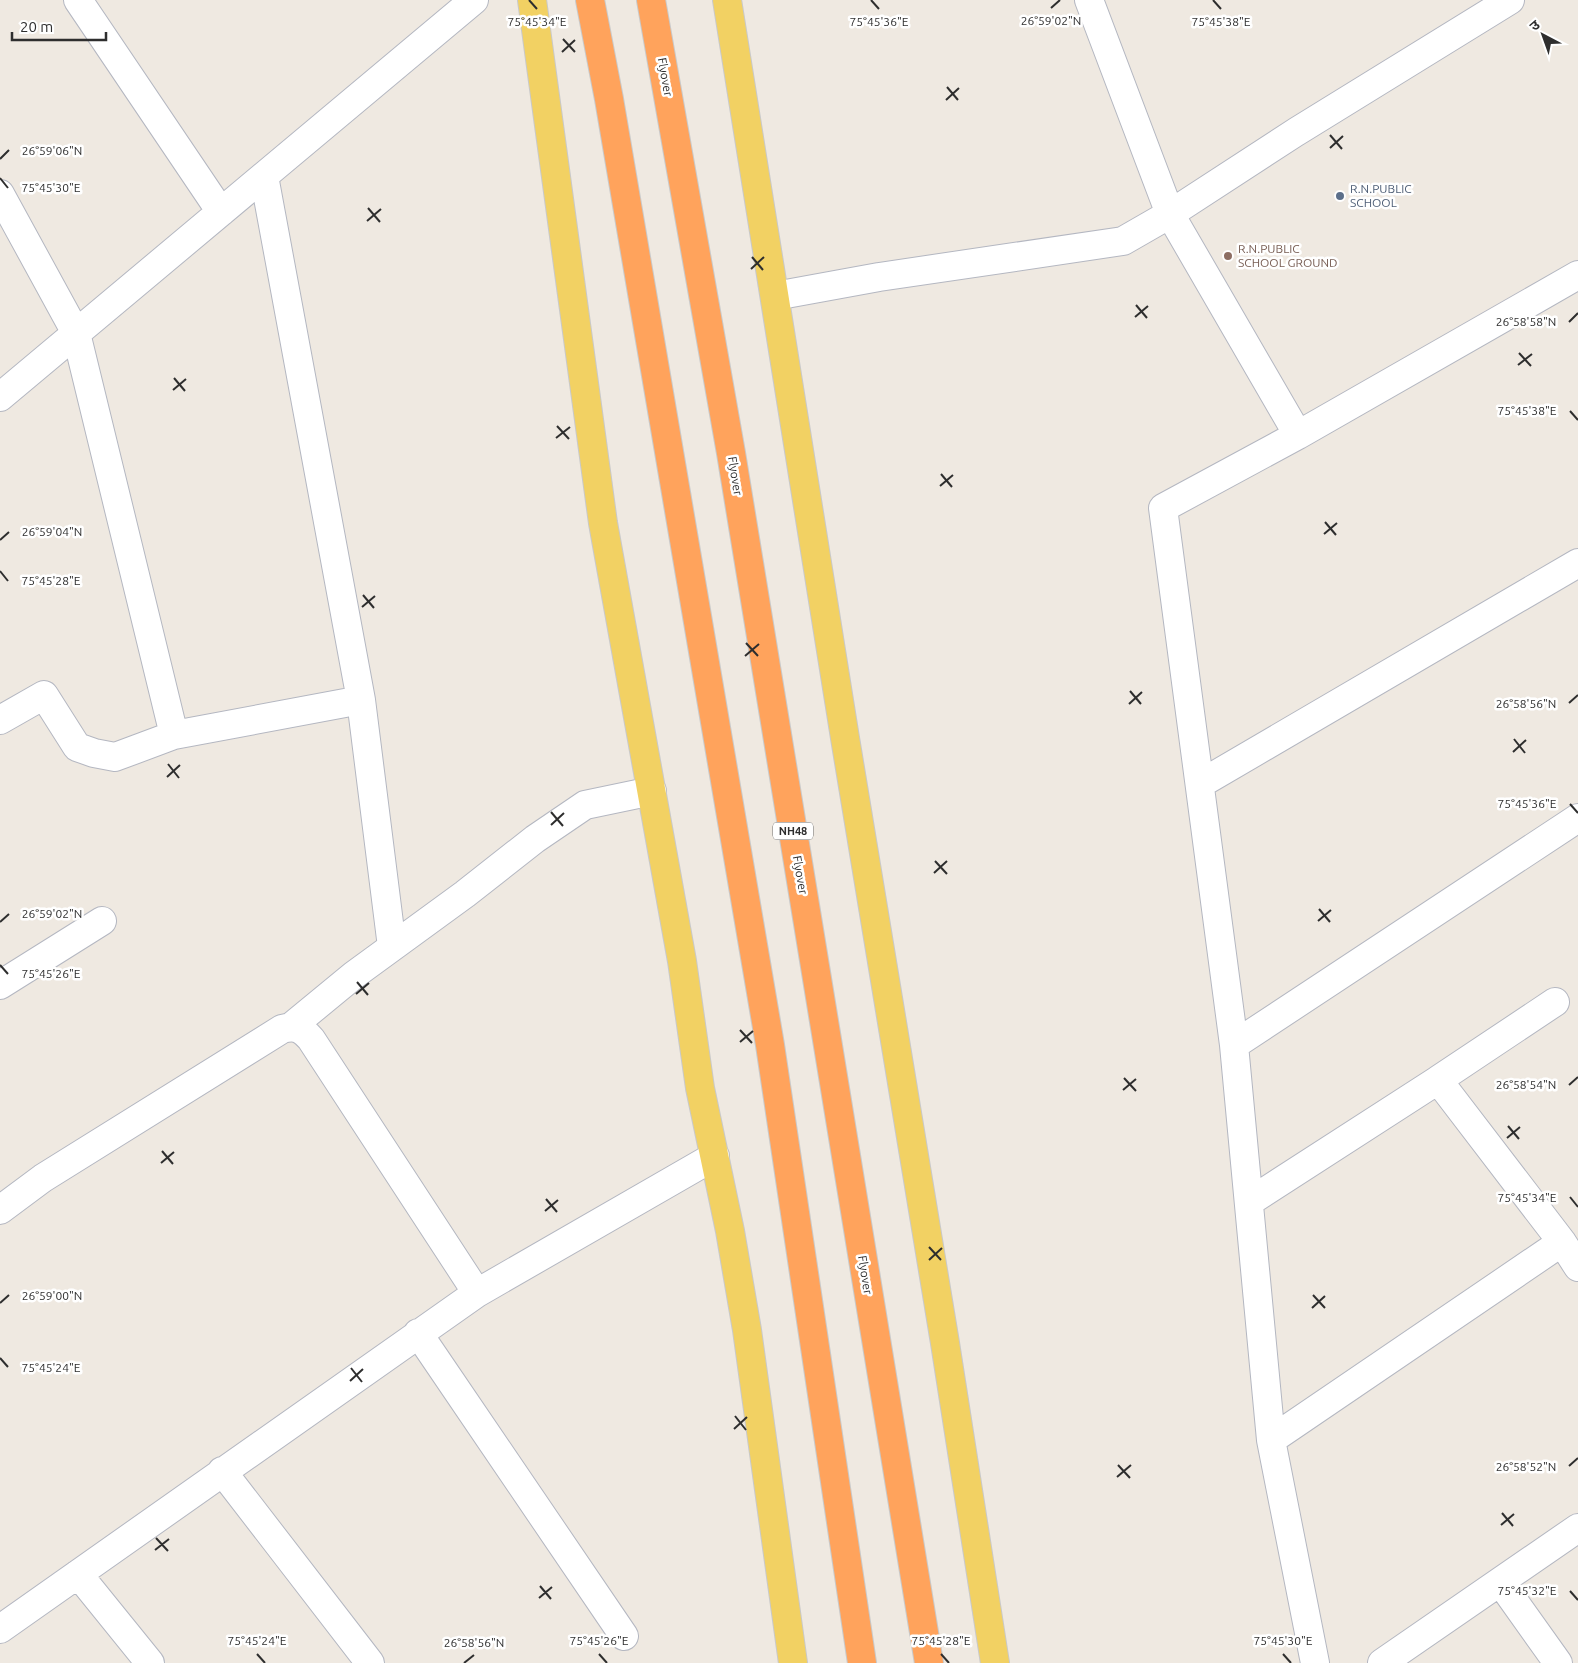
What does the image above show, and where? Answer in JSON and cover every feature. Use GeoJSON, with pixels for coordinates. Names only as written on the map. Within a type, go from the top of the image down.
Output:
{"type":"FeatureCollection","features":[{"type":"Feature","properties":{"kind":"highway"},"geometry":{"type":"LineString","coordinates":[[590,0],[611,109],[770,1046],[862,1663]]}},
{"type":"Feature","properties":{"kind":"highway","name":"Flyover"},"geometry":{"type":"LineString","coordinates":[[651,0],[731,453],[929,1663]]}},
{"type":"Feature","properties":{"kind":"main road"},"geometry":{"type":"LineString","coordinates":[[532,0],[603,523],[682,961],[700,1088],[715,1156],[747,1330],[793,1663]]}},
{"type":"Feature","properties":{"kind":"main road"},"geometry":{"type":"LineString","coordinates":[[727,0],[843,728],[946,1343],[995,1663]]}},
{"type":"Feature","properties":{"kind":"street"},"geometry":{"type":"LineString","coordinates":[[78,0],[221,212]]}},
{"type":"Feature","properties":{"kind":"street"},"geometry":{"type":"LineString","coordinates":[[0,397],[474,0]]}},
{"type":"Feature","properties":{"kind":"street"},"geometry":{"type":"LineString","coordinates":[[1089,0],[1170,214],[1298,435]]}},
{"type":"Feature","properties":{"kind":"street"},"geometry":{"type":"LineString","coordinates":[[775,296],[879,277],[1123,241],[1170,214],[1296,132],[1510,0]]}},
{"type":"Feature","properties":{"kind":"street"},"geometry":{"type":"LineString","coordinates":[[264,176],[361,700],[392,947]]}},
{"type":"Feature","properties":{"kind":"street"},"geometry":{"type":"LineString","coordinates":[[0,194],[76,333],[174,735]]}},
{"type":"Feature","properties":{"kind":"street"},"geometry":{"type":"LineString","coordinates":[[1315,1663],[1271,1440],[1234,1045],[1163,508],[1298,435],[1578,275]]}},
{"type":"Feature","properties":{"kind":"street"},"geometry":{"type":"LineString","coordinates":[[1200,784],[1578,563]]}},
{"type":"Feature","properties":{"kind":"street"},"geometry":{"type":"LineString","coordinates":[[0,720],[44,695],[77,747],[115,757],[174,735],[361,700]]}},
{"type":"Feature","properties":{"kind":"street"},"geometry":{"type":"LineString","coordinates":[[0,1210],[51,1173],[282,1029],[292,1026],[354,975],[466,894],[535,838],[585,805],[652,791]]}},
{"type":"Feature","properties":{"kind":"street"},"geometry":{"type":"LineString","coordinates":[[1234,1045],[1578,818]]}},
{"type":"Feature","properties":{"kind":"street"},"geometry":{"type":"LineString","coordinates":[[0,985],[102,921]]}},
{"type":"Feature","properties":{"kind":"street"},"geometry":{"type":"LineString","coordinates":[[1249,1202],[1555,1002]]}},
{"type":"Feature","properties":{"kind":"street"},"geometry":{"type":"LineString","coordinates":[[292,1026],[302,1030],[311,1039],[477,1293]]}},
{"type":"Feature","properties":{"kind":"street"},"geometry":{"type":"LineString","coordinates":[[1438,1080],[1562,1242],[1578,1266]]}},
{"type":"Feature","properties":{"kind":"street"},"geometry":{"type":"LineString","coordinates":[[0,1629],[477,1293],[715,1156]]}},
{"type":"Feature","properties":{"kind":"street"},"geometry":{"type":"LineString","coordinates":[[1271,1440],[1562,1242]]}},
{"type":"Feature","properties":{"kind":"street"},"geometry":{"type":"LineString","coordinates":[[418,1334],[624,1636]]}},
{"type":"Feature","properties":{"kind":"street"},"geometry":{"type":"LineString","coordinates":[[222,1471],[370,1663]]}},
{"type":"Feature","properties":{"kind":"street"},"geometry":{"type":"LineString","coordinates":[[1382,1663],[1578,1528]]}},
{"type":"Feature","properties":{"kind":"street"},"geometry":{"type":"LineString","coordinates":[[78,1574],[150,1663]]}},
{"type":"Feature","properties":{"kind":"street"},"geometry":{"type":"LineString","coordinates":[[1501,1582],[1558,1663]]}},
{"type":"Feature","properties":{"kind":"place","name":"R.N.PUBLIC SCHOOL"},"geometry":{"type":"Point","coordinates":[1340,196]}},
{"type":"Feature","properties":{"kind":"place","name":"R.N.PUBLIC SCHOOL GROUND"},"geometry":{"type":"Point","coordinates":[1228,256]}}]}
